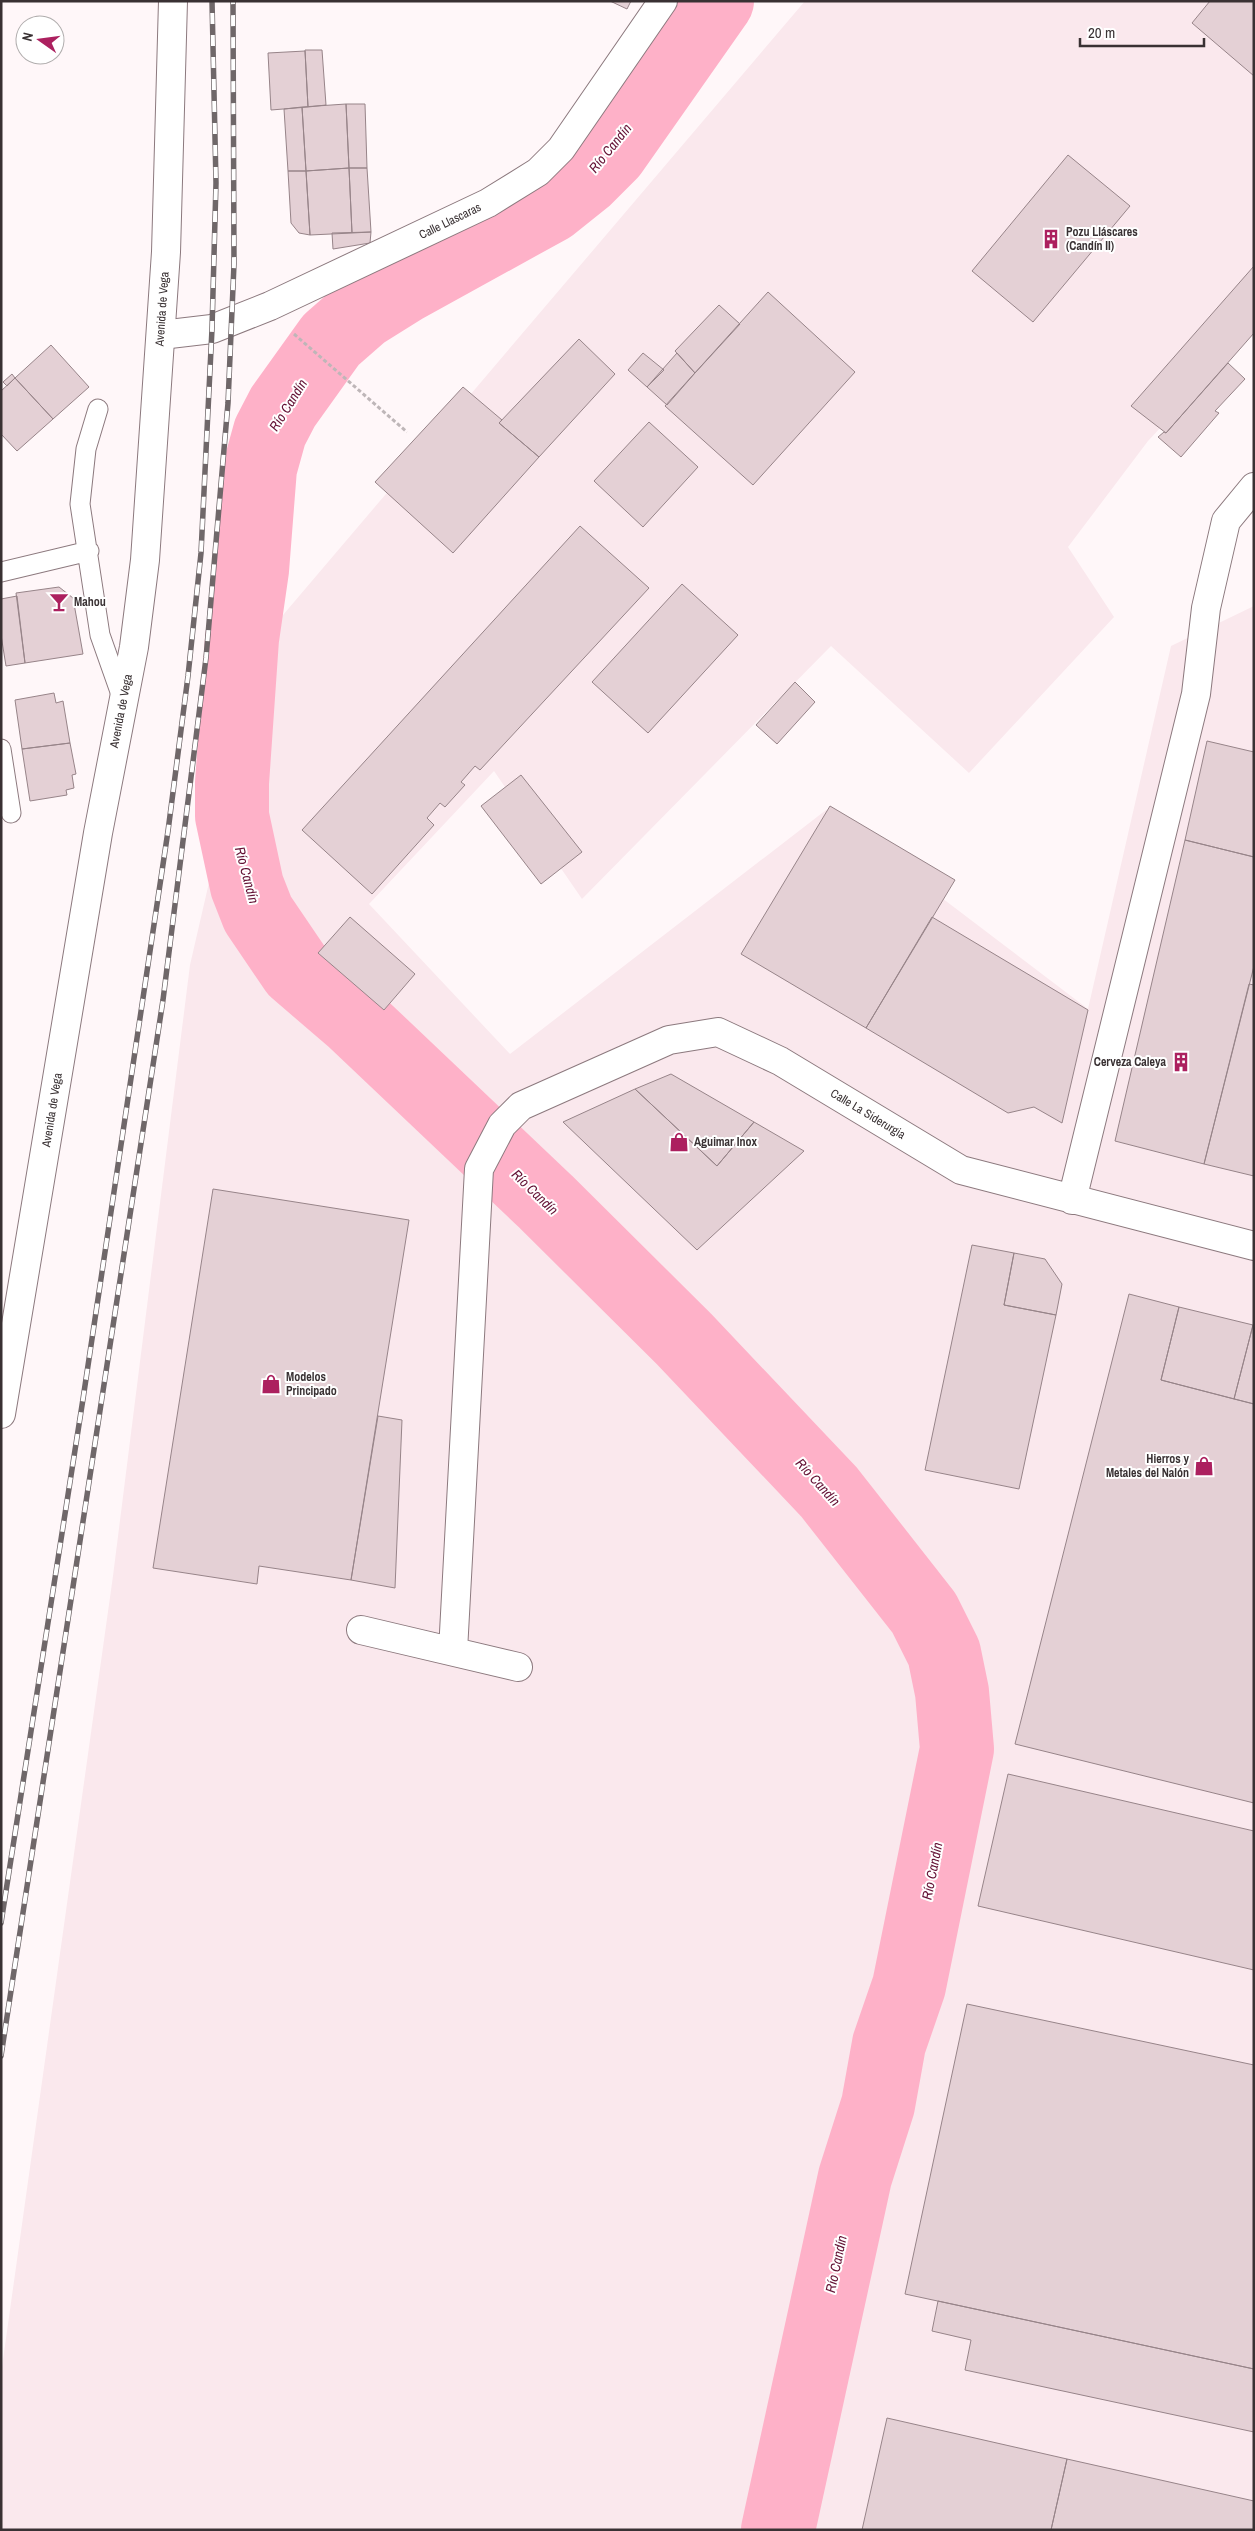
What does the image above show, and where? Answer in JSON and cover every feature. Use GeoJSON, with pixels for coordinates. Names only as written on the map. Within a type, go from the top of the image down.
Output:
{"type":"FeatureCollection","features":[{"type":"Feature","properties":{"kind":"street","name":"Avenida de Vega"},"geometry":{"type":"LineString","coordinates":[[1,1414],[98,833],[134,647],[145,560],[166,252],[173,1]]}},
{"type":"Feature","properties":{"kind":"street","name":"Calle Llascaras"},"geometry":{"type":"LineString","coordinates":[[161,335],[212,329],[270,306],[488,203],[538,172],[561,149],[663,1]]}},
{"type":"Feature","properties":{"kind":"street"},"geometry":{"type":"LineString","coordinates":[[1072,1200],[1196,694],[1206,608],[1226,521],[1254,487]]}},
{"type":"Feature","properties":{"kind":"street","name":"Calle La Siderurgia"},"geometry":{"type":"LineString","coordinates":[[453,1651],[479,1169],[502,1125],[521,1106],[669,1040],[718,1032],[780,1061],[961,1170],[1254,1246]]}},
{"type":"Feature","properties":{"kind":"street"},"geometry":{"type":"LineString","coordinates":[[361,1630],[518,1667]]}},
{"type":"Feature","properties":{"kind":"lane"},"geometry":{"type":"LineString","coordinates":[[98,409],[86,449],[80,504],[89,551],[100,635],[123,701]]}},
{"type":"Feature","properties":{"kind":"lane"},"geometry":{"type":"LineString","coordinates":[[1,572],[89,551]]}},
{"type":"Feature","properties":{"kind":"lane"},"geometry":{"type":"LineString","coordinates":[[2,753],[11,814]]}},
{"type":"Feature","properties":{"kind":"path"},"geometry":{"type":"LineString","coordinates":[[296,336],[407,432]]}},
{"type":"Feature","properties":{"kind":"shaded area"},"geometry":{"type":"Polygon","coordinates":[[[805,1],[1254,1],[1254,327],[1148,441],[1068,547],[1114,617],[969,773],[831,646],[582,899],[494,771],[369,904],[510,1054],[826,810],[1088,1009],[1171,646],[1254,606],[1254,2530],[1,2530],[1,2374],[113,1576],[190,965],[266,635],[805,1]]]}},
{"type":"Feature","properties":{"kind":"building"},"geometry":{"type":"Polygon","coordinates":[[[610,1],[631,1],[627,9],[610,1]]]}},
{"type":"Feature","properties":{"kind":"building"},"geometry":{"type":"Polygon","coordinates":[[[1210,1],[1254,1],[1254,76],[1192,23],[1210,1]]]}},
{"type":"Feature","properties":{"kind":"building"},"geometry":{"type":"Polygon","coordinates":[[[305,50],[322,50],[326,105],[308,107],[305,50]]]}},
{"type":"Feature","properties":{"kind":"building"},"geometry":{"type":"Polygon","coordinates":[[[305,51],[308,107],[271,110],[268,53],[305,51]]]}},
{"type":"Feature","properties":{"kind":"building"},"geometry":{"type":"Polygon","coordinates":[[[346,104],[365,104],[367,168],[349,168],[346,104]]]}},
{"type":"Feature","properties":{"kind":"building"},"geometry":{"type":"Polygon","coordinates":[[[346,104],[349,168],[306,171],[302,107],[346,104]]]}},
{"type":"Feature","properties":{"kind":"building"},"geometry":{"type":"Polygon","coordinates":[[[302,107],[306,171],[288,171],[284,109],[302,107]]]}},
{"type":"Feature","properties":{"kind":"building","name":"Pozu Lláscares (Candín II)"},"geometry":{"type":"Polygon","coordinates":[[[1068,155],[1130,206],[1033,322],[972,271],[1068,155]]]}},
{"type":"Feature","properties":{"kind":"building"},"geometry":{"type":"Polygon","coordinates":[[[349,168],[367,168],[371,232],[352,233],[349,168]]]}},
{"type":"Feature","properties":{"kind":"building"},"geometry":{"type":"Polygon","coordinates":[[[349,168],[352,233],[310,235],[306,171],[349,168]]]}},
{"type":"Feature","properties":{"kind":"building"},"geometry":{"type":"Polygon","coordinates":[[[288,171],[306,171],[310,235],[299,233],[291,223],[288,171]]]}},
{"type":"Feature","properties":{"kind":"building"},"geometry":{"type":"Polygon","coordinates":[[[371,232],[370,243],[333,249],[332,233],[371,232]]]}},
{"type":"Feature","properties":{"kind":"building"},"geometry":{"type":"Polygon","coordinates":[[[1254,266],[1254,333],[1166,433],[1131,406],[1254,266]]]}},
{"type":"Feature","properties":{"kind":"building"},"geometry":{"type":"Polygon","coordinates":[[[768,292],[855,372],[753,485],[665,406],[768,292]]]}},
{"type":"Feature","properties":{"kind":"building"},"geometry":{"type":"Polygon","coordinates":[[[719,305],[740,324],[695,373],[675,351],[719,305]]]}},
{"type":"Feature","properties":{"kind":"building"},"geometry":{"type":"Polygon","coordinates":[[[579,339],[615,374],[539,457],[499,423],[579,339]]]}},
{"type":"Feature","properties":{"kind":"building"},"geometry":{"type":"Polygon","coordinates":[[[51,345],[89,387],[53,419],[15,378],[51,345]]]}},
{"type":"Feature","properties":{"kind":"building"},"geometry":{"type":"Polygon","coordinates":[[[643,353],[664,370],[647,387],[628,370],[643,353]]]}},
{"type":"Feature","properties":{"kind":"building"},"geometry":{"type":"Polygon","coordinates":[[[677,353],[695,373],[667,405],[647,387],[677,353]]]}},
{"type":"Feature","properties":{"kind":"building"},"geometry":{"type":"Polygon","coordinates":[[[1228,363],[1245,379],[1215,411],[1219,413],[1181,457],[1158,437],[1164,432],[1166,433],[1228,363]]]}},
{"type":"Feature","properties":{"kind":"building"},"geometry":{"type":"Polygon","coordinates":[[[12,374],[15,378],[7,386],[3,382],[12,374]]]}},
{"type":"Feature","properties":{"kind":"building"},"geometry":{"type":"Polygon","coordinates":[[[15,378],[53,419],[17,451],[1,434],[1,391],[15,378]]]}},
{"type":"Feature","properties":{"kind":"building"},"geometry":{"type":"Polygon","coordinates":[[[463,387],[502,420],[499,423],[539,457],[453,553],[375,482],[463,387]]]}},
{"type":"Feature","properties":{"kind":"building"},"geometry":{"type":"Polygon","coordinates":[[[649,422],[698,467],[643,527],[594,481],[649,422]]]}},
{"type":"Feature","properties":{"kind":"building"},"geometry":{"type":"Polygon","coordinates":[[[580,526],[649,588],[480,770],[475,766],[461,782],[465,785],[445,807],[440,803],[427,818],[434,825],[372,894],[302,830],[580,526]]]}},
{"type":"Feature","properties":{"kind":"building"},"geometry":{"type":"Polygon","coordinates":[[[682,584],[738,635],[648,733],[592,682],[682,584]]]}},
{"type":"Feature","properties":{"kind":"building"},"geometry":{"type":"Polygon","coordinates":[[[59,587],[73,598],[83,654],[25,663],[16,593],[59,587]]]}},
{"type":"Feature","properties":{"kind":"building"},"geometry":{"type":"Polygon","coordinates":[[[17,596],[25,663],[6,666],[1,635],[1,599],[17,596]]]}},
{"type":"Feature","properties":{"kind":"building"},"geometry":{"type":"Polygon","coordinates":[[[795,682],[815,702],[777,744],[756,725],[795,682]]]}},
{"type":"Feature","properties":{"kind":"building"},"geometry":{"type":"Polygon","coordinates":[[[54,693],[56,703],[63,701],[70,743],[22,749],[15,700],[54,693]]]}},
{"type":"Feature","properties":{"kind":"building"},"geometry":{"type":"Polygon","coordinates":[[[1207,741],[1254,752],[1254,857],[1185,840],[1207,741]]]}},
{"type":"Feature","properties":{"kind":"building"},"geometry":{"type":"Polygon","coordinates":[[[70,743],[76,774],[72,775],[74,788],[66,790],[67,795],[30,801],[22,749],[70,743]]]}},
{"type":"Feature","properties":{"kind":"building"},"geometry":{"type":"Polygon","coordinates":[[[521,775],[582,852],[541,884],[481,806],[521,775]]]}},
{"type":"Feature","properties":{"kind":"building"},"geometry":{"type":"Polygon","coordinates":[[[830,806],[955,880],[866,1028],[741,954],[830,806]]]}},
{"type":"Feature","properties":{"kind":"building","name":"Cerveza Caleya"},"geometry":{"type":"Polygon","coordinates":[[[1185,840],[1254,857],[1254,966],[1204,1164],[1115,1141],[1185,840]]]}},
{"type":"Feature","properties":{"kind":"building"},"geometry":{"type":"Polygon","coordinates":[[[350,917],[415,974],[384,1010],[318,953],[350,917]]]}},
{"type":"Feature","properties":{"kind":"building"},"geometry":{"type":"Polygon","coordinates":[[[932,917],[1088,1010],[1062,1123],[1034,1107],[1008,1113],[866,1028],[932,917]]]}},
{"type":"Feature","properties":{"kind":"building"},"geometry":{"type":"Polygon","coordinates":[[[1249,984],[1254,985],[1254,1176],[1204,1164],[1249,984]]]}},
{"type":"Feature","properties":{"kind":"building"},"geometry":{"type":"Polygon","coordinates":[[[671,1074],[754,1122],[717,1166],[635,1089],[671,1074]]]}},
{"type":"Feature","properties":{"kind":"building"},"geometry":{"type":"Polygon","coordinates":[[[635,1089],[717,1166],[754,1122],[804,1151],[697,1250],[563,1122],[635,1089]]]}},
{"type":"Feature","properties":{"kind":"building"},"geometry":{"type":"Polygon","coordinates":[[[213,1189],[409,1220],[351,1580],[259,1566],[257,1584],[153,1568],[213,1189]]]}},
{"type":"Feature","properties":{"kind":"building"},"geometry":{"type":"Polygon","coordinates":[[[972,1245],[1014,1253],[1004,1305],[1056,1315],[1019,1489],[925,1470],[972,1245]]]}},
{"type":"Feature","properties":{"kind":"building"},"geometry":{"type":"Polygon","coordinates":[[[1014,1253],[1045,1259],[1062,1284],[1056,1315],[1004,1305],[1014,1253]]]}},
{"type":"Feature","properties":{"kind":"building"},"geometry":{"type":"Polygon","coordinates":[[[1129,1294],[1179,1307],[1161,1380],[1254,1404],[1254,1803],[1015,1744],[1129,1294]]]}},
{"type":"Feature","properties":{"kind":"building"},"geometry":{"type":"Polygon","coordinates":[[[1179,1307],[1253,1325],[1234,1399],[1161,1380],[1179,1307]]]}},
{"type":"Feature","properties":{"kind":"building"},"geometry":{"type":"Polygon","coordinates":[[[1254,1325],[1254,1404],[1234,1399],[1254,1325]]]}},
{"type":"Feature","properties":{"kind":"building"},"geometry":{"type":"Polygon","coordinates":[[[378,1416],[402,1420],[395,1588],[351,1580],[378,1416]]]}},
{"type":"Feature","properties":{"kind":"building"},"geometry":{"type":"Polygon","coordinates":[[[1008,1774],[1254,1831],[1254,1970],[978,1906],[1008,1774]]]}},
{"type":"Feature","properties":{"kind":"building"},"geometry":{"type":"Polygon","coordinates":[[[967,2004],[1254,2065],[1254,2369],[905,2294],[967,2004]]]}},
{"type":"Feature","properties":{"kind":"building"},"geometry":{"type":"Polygon","coordinates":[[[938,2301],[1254,2369],[1254,2432],[965,2370],[971,2340],[932,2331],[938,2301]]]}},
{"type":"Feature","properties":{"kind":"building"},"geometry":{"type":"Polygon","coordinates":[[[887,2418],[1067,2459],[1051,2530],[862,2530],[887,2418]]]}},
{"type":"Feature","properties":{"kind":"building"},"geometry":{"type":"Polygon","coordinates":[[[1067,2459],[1254,2501],[1254,2530],[1051,2530],[1067,2459]]]}},
{"type":"Feature","properties":{"kind":"waterway","name":"Río Candín"},"geometry":{"type":"LineString","coordinates":[[717,1],[611,152],[585,178],[550,206],[403,287],[363,312],[331,340],[283,407],[270,432],[260,468],[252,570],[242,639],[232,783],[232,816],[247,886],[258,914],[296,970],[353,1019],[546,1202],[684,1339],[829,1492],[924,1613],[944,1653],[952,1692],[957,1749],[909,1986],[889,2044],[878,2105],[855,2177],[778,2530]]}},
{"type":"Feature","properties":{"kind":"railway"},"geometry":{"type":"LineString","coordinates":[[1,1923],[83,1399],[168,831],[188,676],[201,553],[212,329],[216,183],[212,1]]}},
{"type":"Feature","properties":{"kind":"railway"},"geometry":{"type":"LineString","coordinates":[[1,2056],[163,1000],[206,658],[228,403],[234,264],[233,1]]}},
{"type":"Feature","properties":{"kind":"place","name":"Pozu Lláscares (Candín II)"},"geometry":{"type":"Point","coordinates":[1051,239]}},
{"type":"Feature","properties":{"kind":"place","name":"Mahou"},"geometry":{"type":"Point","coordinates":[59,602]}},
{"type":"Feature","properties":{"kind":"place","name":"Cerveza Caleya"},"geometry":{"type":"Point","coordinates":[1181,1062]}},
{"type":"Feature","properties":{"kind":"place","name":"Aguimar Inox"},"geometry":{"type":"Point","coordinates":[679,1142]}},
{"type":"Feature","properties":{"kind":"place","name":"Modelos Principado"},"geometry":{"type":"Point","coordinates":[271,1384]}},
{"type":"Feature","properties":{"kind":"place","name":"Hierros y Metales del Nalón"},"geometry":{"type":"Point","coordinates":[1204,1466]}}]}
